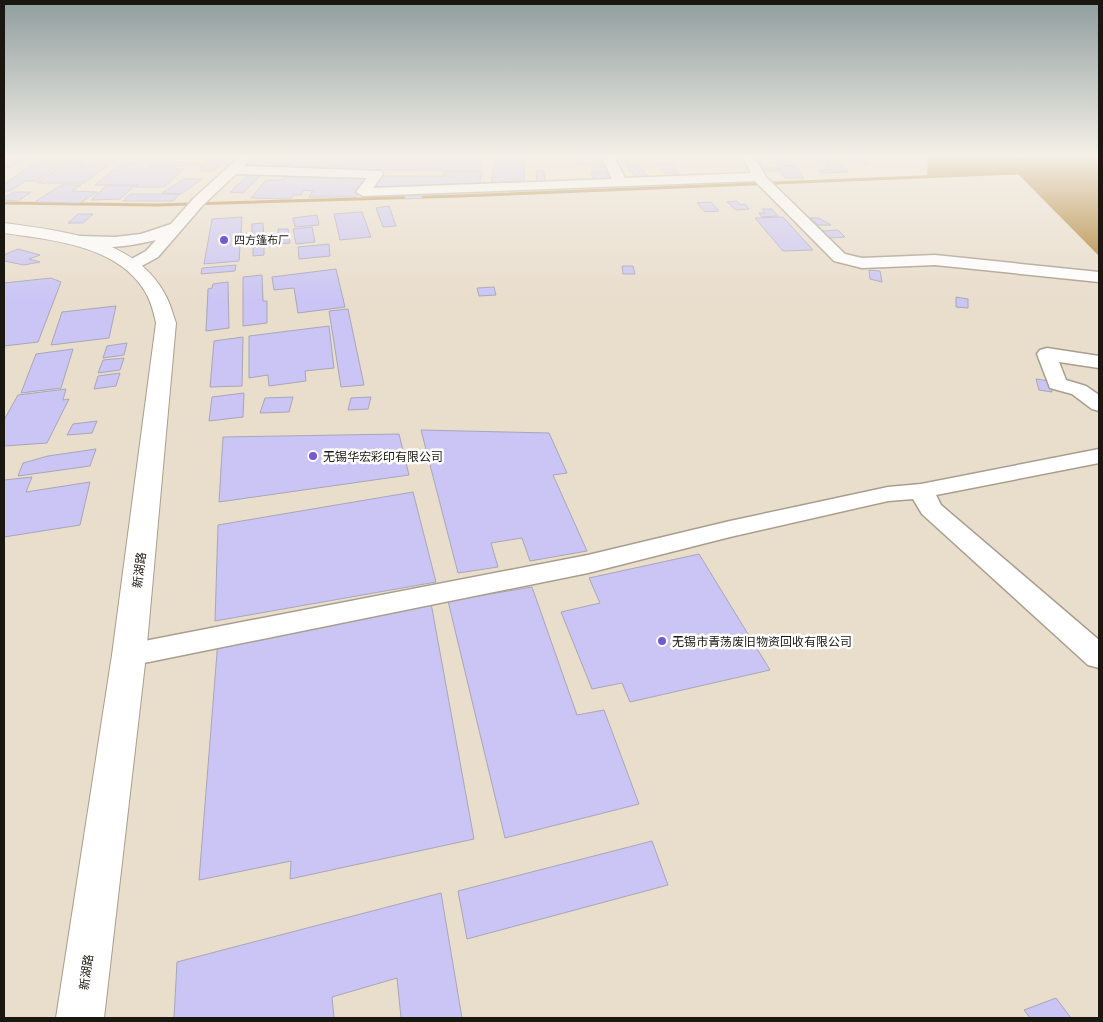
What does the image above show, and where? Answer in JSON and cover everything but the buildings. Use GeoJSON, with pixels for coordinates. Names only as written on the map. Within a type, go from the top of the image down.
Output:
{"type":"FeatureCollection","features":[{"type":"Feature","properties":{"kind":"main road","name":"新湖路"},"geometry":{"type":"LineString","coordinates":[[4,228],[79,241],[102,249],[132,265],[157,295],[166,323],[129,655],[80,1018]]}},
{"type":"Feature","properties":{"kind":"street"},"geometry":{"type":"LineString","coordinates":[[132,265],[152,254],[194,205]]}},
{"type":"Feature","properties":{"kind":"street"},"geometry":{"type":"LineString","coordinates":[[787,205],[840,258],[862,263],[935,260],[1099,278]]}},
{"type":"Feature","properties":{"kind":"street"},"geometry":{"type":"LineString","coordinates":[[79,241],[98,242],[148,237],[177,226]]}},
{"type":"Feature","properties":{"kind":"street"},"geometry":{"type":"LineString","coordinates":[[1099,362],[1047,354],[1057,384],[1079,390],[1099,405]]}},
{"type":"Feature","properties":{"kind":"street"},"geometry":{"type":"LineString","coordinates":[[129,655],[588,564],[730,529],[879,496],[921,491],[1099,456]]}},
{"type":"Feature","properties":{"kind":"street"},"geometry":{"type":"LineString","coordinates":[[921,491],[931,509],[1099,657]]}},
{"type":"Feature","properties":{"kind":"shaded area"},"geometry":{"type":"Polygon","coordinates":[[[1048,205],[1099,205],[1099,256],[1048,205]]]}},
{"type":"Feature","properties":{"kind":"waterway"},"geometry":{"type":"LineString","coordinates":[[134,205],[167,205]]}},
{"type":"Feature","properties":{"kind":"place","name":"四方篷布厂"},"geometry":{"type":"Point","coordinates":[224,240]}},
{"type":"Feature","properties":{"kind":"place","name":"无锡华宏彩印有限公司"},"geometry":{"type":"Point","coordinates":[313,456]}},
{"type":"Feature","properties":{"kind":"place","name":"无锡市青荡废旧物资回收有限公司"},"geometry":{"type":"Point","coordinates":[662,641]}}]}
